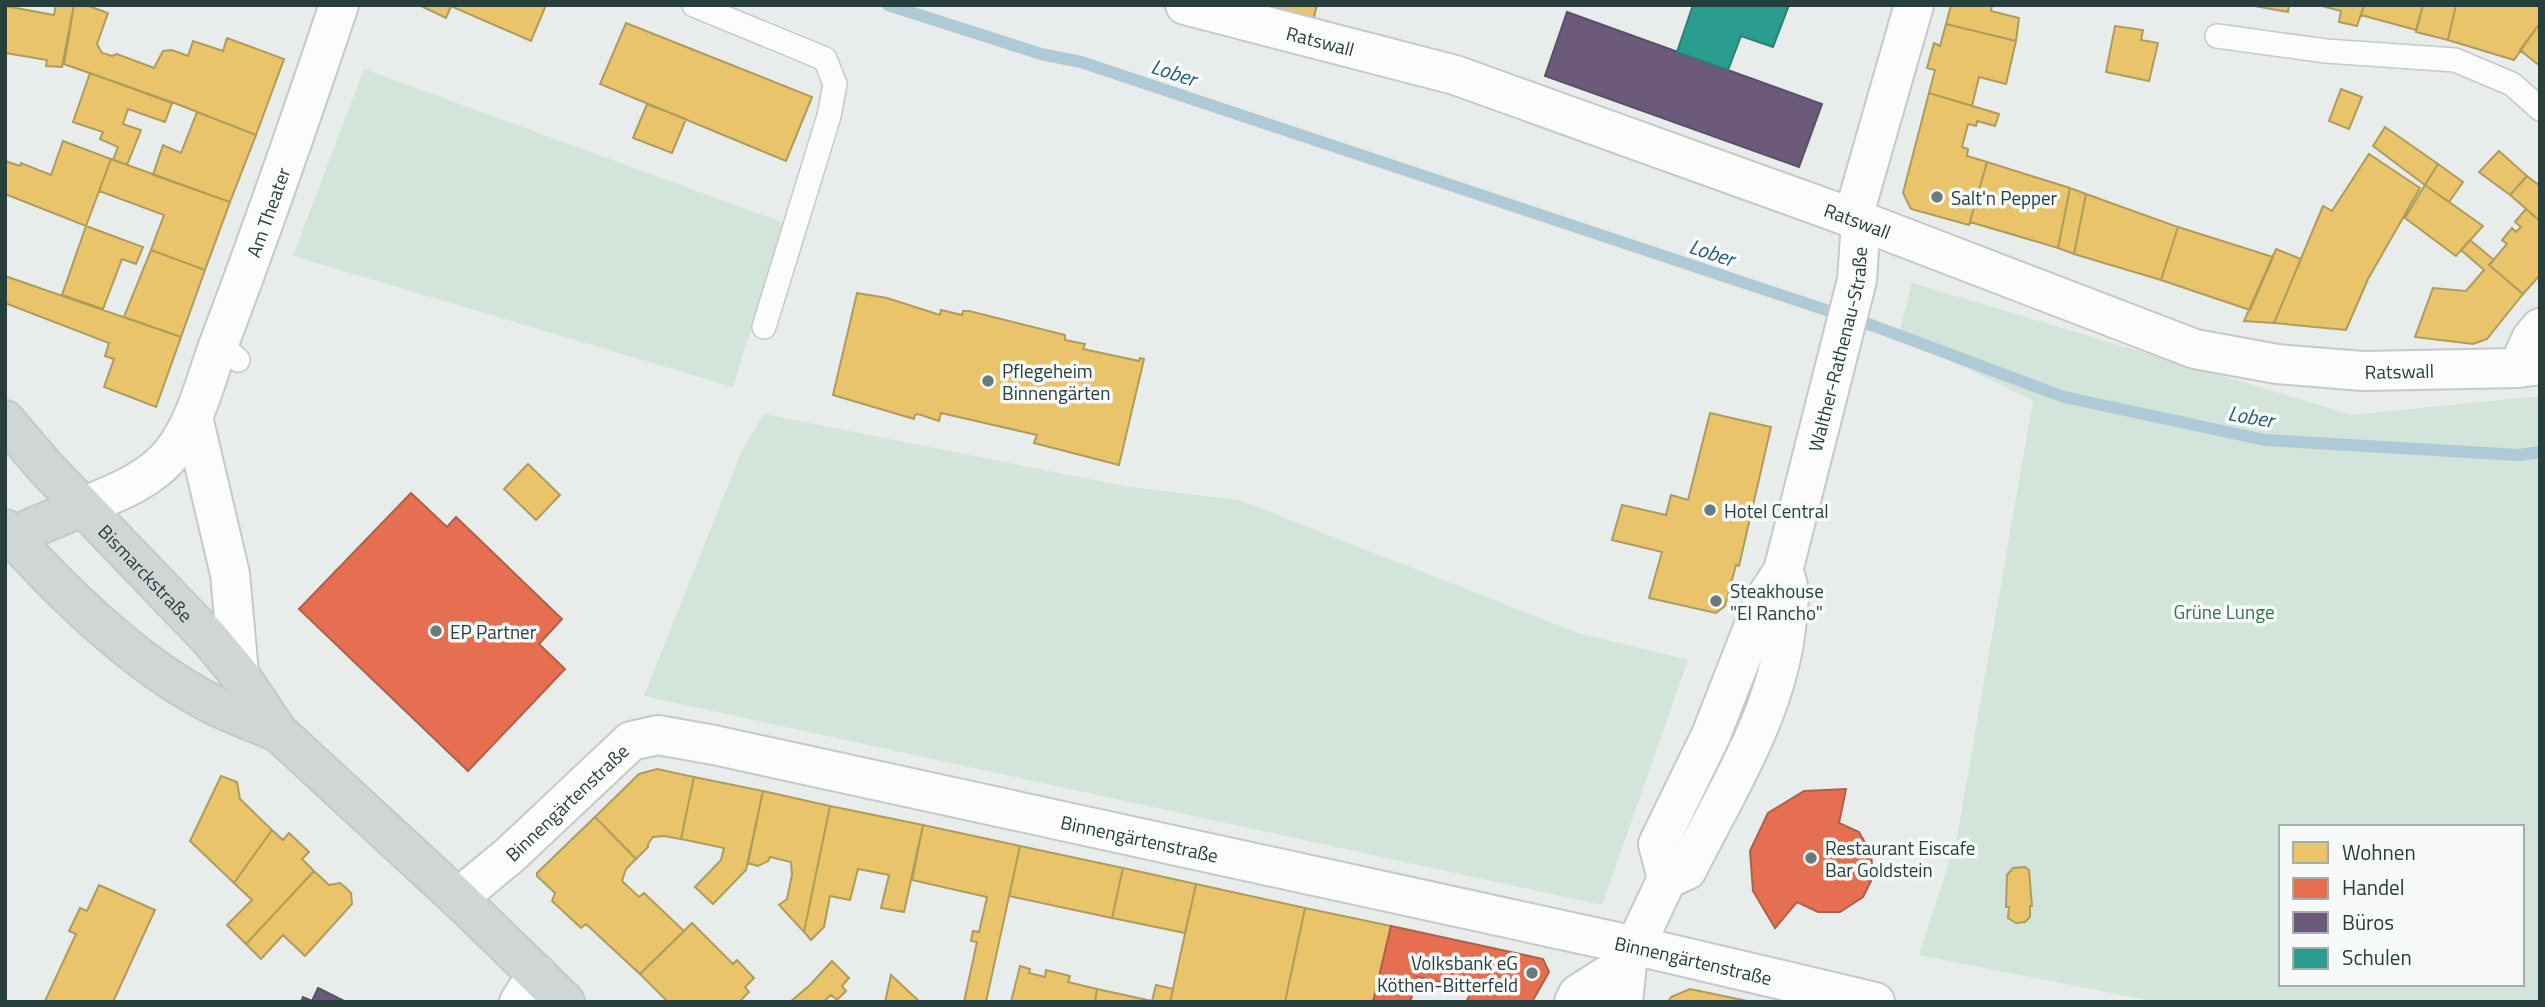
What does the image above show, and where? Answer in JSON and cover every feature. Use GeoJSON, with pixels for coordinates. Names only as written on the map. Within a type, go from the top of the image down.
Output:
{"type":"FeatureCollection","features":[{"type":"Feature","properties":{"kind":"main road","name":"Bismarckstraße"},"geometry":{"type":"LineString","coordinates":[[5,420],[82,507],[209,638],[239,674],[278,732],[458,898],[528,988],[565,1002]]}},
{"type":"Feature","properties":{"kind":"main road"},"geometry":{"type":"LineString","coordinates":[[7,535],[82,507]]}},
{"type":"Feature","properties":{"kind":"main road","name":"Bismarckstraße"},"geometry":{"type":"LineString","coordinates":[[7,535],[98,624],[171,680],[217,706],[278,732]]}},
{"type":"Feature","properties":{"kind":"street","name":"Am Theater"},"geometry":{"type":"LineString","coordinates":[[82,507],[146,477],[172,454],[228,352],[251,260],[339,5]]}},
{"type":"Feature","properties":{"kind":"street","name":"Ratswall"},"geometry":{"type":"LineString","coordinates":[[1185,5],[1455,75],[1861,221],[2194,349],[2277,364],[2363,371],[2529,366]]}},
{"type":"Feature","properties":{"kind":"street","name":"Walther-Rathenau-Straße"},"geometry":{"type":"LineString","coordinates":[[1623,1002],[1631,955],[1667,878],[1687,870],[1763,715],[1781,660],[1786,634],[1789,584],[1783,571],[1857,279],[1861,221],[1856,207],[1914,5]]}},
{"type":"Feature","properties":{"kind":"street"},"geometry":{"type":"LineString","coordinates":[[2529,366],[2531,339],[2540,328]]}},
{"type":"Feature","properties":{"kind":"street"},"geometry":{"type":"LineString","coordinates":[[193,417],[230,575],[239,674]]}},
{"type":"Feature","properties":{"kind":"street","name":"Binnengärtenstraße"},"geometry":{"type":"LineString","coordinates":[[458,898],[510,854],[631,741],[658,735],[715,745],[1631,955],[1875,1002]]}},
{"type":"Feature","properties":{"kind":"street"},"geometry":{"type":"LineString","coordinates":[[1574,1002],[1578,994],[1631,955]]}},
{"type":"Feature","properties":{"kind":"lane"},"geometry":{"type":"LineString","coordinates":[[694,5],[825,59],[835,84],[829,116],[765,327]]}},
{"type":"Feature","properties":{"kind":"lane"},"geometry":{"type":"LineString","coordinates":[[2217,36],[2326,51],[2455,60],[2512,84],[2540,109]]}},
{"type":"Feature","properties":{"kind":"green space"},"geometry":{"type":"Polygon","coordinates":[[[364,69],[784,223],[733,387],[293,256],[364,69]]]}},
{"type":"Feature","properties":{"kind":"green space","name":"Grüne Lunge"},"geometry":{"type":"Polygon","coordinates":[[[1912,283],[2352,415],[2540,396],[2540,1002],[2157,1002],[1919,955],[1957,837],[2033,401],[1899,335],[1912,283]]]}},
{"type":"Feature","properties":{"kind":"green space"},"geometry":{"type":"Polygon","coordinates":[[[764,414],[1129,487],[1239,500],[1578,633],[1688,660],[1602,905],[644,696],[742,450],[764,414]]]}},
{"type":"Feature","properties":{"kind":"building: Wohnen"},"geometry":{"type":"Polygon","coordinates":[[[56,5],[74,5],[62,67],[46,66],[47,60],[5,53],[5,6],[54,15],[56,5]]]}},
{"type":"Feature","properties":{"kind":"building: Wohnen"},"geometry":{"type":"Polygon","coordinates":[[[74,5],[86,5],[108,13],[97,44],[102,53],[112,56],[117,54],[154,68],[163,51],[172,50],[188,56],[193,41],[223,51],[227,38],[284,59],[256,135],[64,64],[74,5]]]}},
{"type":"Feature","properties":{"kind":"building: Wohnen"},"geometry":{"type":"Polygon","coordinates":[[[419,5],[546,5],[531,41],[451,6],[446,18],[419,5]]]}},
{"type":"Feature","properties":{"kind":"building: Wohnen"},"geometry":{"type":"Polygon","coordinates":[[[1252,5],[1317,5],[1313,21],[1252,5]]]}},
{"type":"Feature","properties":{"kind":"building: Wohnen"},"geometry":{"type":"Polygon","coordinates":[[[1951,5],[1992,5],[1991,11],[2019,18],[2016,41],[1946,24],[1951,5]]]}},
{"type":"Feature","properties":{"kind":"building: Wohnen"},"geometry":{"type":"Polygon","coordinates":[[[2249,5],[2289,5],[2288,12],[2249,5]]]}},
{"type":"Feature","properties":{"kind":"building: Wohnen"},"geometry":{"type":"Polygon","coordinates":[[[2318,5],[2364,5],[2357,26],[2339,22],[2341,11],[2318,5]]]}},
{"type":"Feature","properties":{"kind":"building: Wohnen"},"geometry":{"type":"Polygon","coordinates":[[[2364,5],[2423,5],[2416,30],[2361,15],[2364,5]]]}},
{"type":"Feature","properties":{"kind":"building: Wohnen"},"geometry":{"type":"Polygon","coordinates":[[[2423,5],[2456,5],[2448,40],[2416,32],[2423,5]]]}},
{"type":"Feature","properties":{"kind":"building: Wohnen"},"geometry":{"type":"Polygon","coordinates":[[[2456,5],[2540,5],[2540,23],[2514,60],[2448,40],[2456,5]]]}},
{"type":"Feature","properties":{"kind":"building: Wohnen"},"geometry":{"type":"Polygon","coordinates":[[[626,23],[812,97],[786,161],[600,84],[626,23]]]}},
{"type":"Feature","properties":{"kind":"building: Wohnen"},"geometry":{"type":"Polygon","coordinates":[[[2540,23],[2540,66],[2520,50],[2540,23]]]}},
{"type":"Feature","properties":{"kind":"building: Wohnen"},"geometry":{"type":"Polygon","coordinates":[[[1946,24],[2016,41],[2006,84],[1979,77],[1972,106],[1929,93],[1935,70],[1927,68],[1934,43],[1940,46],[1946,24]]]}},
{"type":"Feature","properties":{"kind":"building: Wohnen"},"geometry":{"type":"Polygon","coordinates":[[[2115,26],[2143,30],[2141,40],[2158,43],[2149,81],[2106,72],[2115,26]]]}},
{"type":"Feature","properties":{"kind":"building: Wohnen"},"geometry":{"type":"Polygon","coordinates":[[[90,73],[172,103],[165,122],[128,109],[123,124],[141,130],[127,165],[113,160],[118,147],[100,139],[103,132],[73,122],[90,73]]]}},
{"type":"Feature","properties":{"kind":"building: Wohnen"},"geometry":{"type":"Polygon","coordinates":[[[2341,89],[2362,97],[2349,129],[2329,121],[2341,89]]]}},
{"type":"Feature","properties":{"kind":"building: Wohnen"},"geometry":{"type":"Polygon","coordinates":[[[1929,93],[1999,114],[1995,126],[1977,121],[1976,126],[1968,124],[1962,147],[1968,149],[1967,156],[1987,162],[1969,225],[1911,209],[1903,193],[1929,93]]]}},
{"type":"Feature","properties":{"kind":"building: Wohnen"},"geometry":{"type":"Polygon","coordinates":[[[647,104],[686,119],[672,153],[633,138],[647,104]]]}},
{"type":"Feature","properties":{"kind":"building: Wohnen"},"geometry":{"type":"Polygon","coordinates":[[[197,112],[256,135],[230,202],[153,175],[163,145],[181,153],[197,112]]]}},
{"type":"Feature","properties":{"kind":"building: Wohnen"},"geometry":{"type":"Polygon","coordinates":[[[2385,127],[2438,164],[2425,185],[2373,146],[2385,127]]]}},
{"type":"Feature","properties":{"kind":"building: Wohnen"},"geometry":{"type":"Polygon","coordinates":[[[63,141],[111,159],[86,226],[5,194],[5,161],[20,166],[21,163],[51,175],[63,141]]]}},
{"type":"Feature","properties":{"kind":"building: Wohnen"},"geometry":{"type":"Polygon","coordinates":[[[2499,151],[2527,176],[2510,195],[2479,172],[2499,151]]]}},
{"type":"Feature","properties":{"kind":"building: Wohnen"},"geometry":{"type":"Polygon","coordinates":[[[2369,154],[2420,188],[2368,279],[2346,330],[2274,323],[2323,206],[2332,211],[2369,154]]]}},
{"type":"Feature","properties":{"kind":"building: Wohnen"},"geometry":{"type":"Polygon","coordinates":[[[111,159],[230,202],[205,270],[151,250],[164,215],[99,191],[111,159]]]}},
{"type":"Feature","properties":{"kind":"building: Wohnen"},"geometry":{"type":"Polygon","coordinates":[[[1987,162],[2070,188],[2058,248],[1970,222],[1987,162]]]}},
{"type":"Feature","properties":{"kind":"building: Wohnen"},"geometry":{"type":"Polygon","coordinates":[[[2438,164],[2463,182],[2449,202],[2425,185],[2438,164]]]}},
{"type":"Feature","properties":{"kind":"building: Wohnen"},"geometry":{"type":"Polygon","coordinates":[[[2527,176],[2540,186],[2540,221],[2510,195],[2527,176]]]}},
{"type":"Feature","properties":{"kind":"building: Wohnen"},"geometry":{"type":"Polygon","coordinates":[[[2425,185],[2483,226],[2456,256],[2405,218],[2425,185]]]}},
{"type":"Feature","properties":{"kind":"building: Wohnen"},"geometry":{"type":"Polygon","coordinates":[[[2070,188],[2086,194],[2074,254],[2058,248],[2070,188]]]}},
{"type":"Feature","properties":{"kind":"building: Wohnen"},"geometry":{"type":"Polygon","coordinates":[[[2086,194],[2178,227],[2161,280],[2074,254],[2086,194]]]}},
{"type":"Feature","properties":{"kind":"building: Wohnen"},"geometry":{"type":"Polygon","coordinates":[[[2526,209],[2540,221],[2540,275],[2523,294],[2489,265],[2507,244],[2502,240],[2512,228],[2516,232],[2521,227],[2515,222],[2526,209]]]}},
{"type":"Feature","properties":{"kind":"building: Wohnen"},"geometry":{"type":"Polygon","coordinates":[[[86,226],[143,247],[136,264],[122,259],[103,309],[62,295],[86,226]]]}},
{"type":"Feature","properties":{"kind":"building: Wohnen"},"geometry":{"type":"Polygon","coordinates":[[[2178,227],[2273,257],[2250,310],[2161,280],[2178,227]]]}},
{"type":"Feature","properties":{"kind":"building: Wohnen"},"geometry":{"type":"Polygon","coordinates":[[[2470,240],[2494,260],[2489,265],[2523,294],[2487,339],[2473,344],[2415,337],[2433,288],[2466,291],[2484,270],[2461,250],[2470,240]]]}},
{"type":"Feature","properties":{"kind":"building: Wohnen"},"geometry":{"type":"Polygon","coordinates":[[[2276,249],[2301,259],[2274,323],[2244,321],[2276,249]]]}},
{"type":"Feature","properties":{"kind":"building: Wohnen"},"geometry":{"type":"Polygon","coordinates":[[[151,250],[205,270],[181,337],[124,317],[151,250]]]}},
{"type":"Feature","properties":{"kind":"building: Wohnen"},"geometry":{"type":"Polygon","coordinates":[[[5,276],[181,337],[156,407],[104,387],[114,359],[105,356],[109,343],[5,303],[5,276]]]}},
{"type":"Feature","properties":{"kind":"building: Wohnen","name":"Pflegeheim Binnengärten"},"geometry":{"type":"Polygon","coordinates":[[[857,293],[887,298],[940,315],[941,310],[962,315],[963,311],[969,311],[1065,335],[1065,340],[1085,344],[1083,349],[1139,361],[1140,358],[1144,359],[1119,465],[1034,443],[1037,435],[941,413],[939,421],[918,414],[914,419],[833,395],[857,293]]]}},
{"type":"Feature","properties":{"kind":"building: Wohnen","name":"Hotel Central"},"geometry":{"type":"Polygon","coordinates":[[[1710,413],[1771,427],[1739,566],[1736,565],[1725,606],[1716,613],[1649,598],[1662,552],[1612,540],[1622,505],[1666,515],[1671,495],[1688,500],[1710,413]]]}},
{"type":"Feature","properties":{"kind":"building: Wohnen"},"geometry":{"type":"Polygon","coordinates":[[[528,464],[560,495],[536,520],[504,489],[528,464]]]}},
{"type":"Feature","properties":{"kind":"building: Wohnen"},"geometry":{"type":"Polygon","coordinates":[[[657,769],[694,777],[681,839],[653,837],[648,847],[636,859],[595,817],[639,774],[657,769]]]}},
{"type":"Feature","properties":{"kind":"building: Wohnen"},"geometry":{"type":"Polygon","coordinates":[[[221,776],[237,782],[240,799],[272,830],[234,883],[190,841],[221,776]]]}},
{"type":"Feature","properties":{"kind":"building: Wohnen"},"geometry":{"type":"Polygon","coordinates":[[[694,777],[763,791],[746,870],[713,904],[695,887],[721,860],[724,848],[681,839],[694,777]]]}},
{"type":"Feature","properties":{"kind":"building: Wohnen"},"geometry":{"type":"Polygon","coordinates":[[[763,791],[830,806],[804,932],[779,905],[787,899],[792,875],[791,862],[770,857],[758,866],[748,863],[763,791]]]}},
{"type":"Feature","properties":{"kind":"building: Wohnen"},"geometry":{"type":"Polygon","coordinates":[[[830,806],[923,825],[904,912],[881,908],[889,875],[858,869],[850,900],[830,896],[824,927],[811,940],[804,932],[830,806]]]}},
{"type":"Feature","properties":{"kind":"building: Wohnen"},"geometry":{"type":"Polygon","coordinates":[[[595,817],[636,859],[626,869],[622,881],[639,897],[644,893],[684,931],[640,974],[586,924],[581,928],[552,901],[555,893],[537,876],[537,873],[595,817]]]}},
{"type":"Feature","properties":{"kind":"building: Wohnen"},"geometry":{"type":"Polygon","coordinates":[[[923,825],[1020,846],[986,1002],[964,1002],[977,942],[971,941],[973,931],[979,932],[987,897],[912,880],[923,825]]]}},
{"type":"Feature","properties":{"kind":"building: Wohnen"},"geometry":{"type":"Polygon","coordinates":[[[272,830],[283,840],[289,833],[309,852],[302,859],[314,871],[246,944],[227,925],[252,900],[234,883],[272,830]]]}},
{"type":"Feature","properties":{"kind":"building: Wohnen"},"geometry":{"type":"Polygon","coordinates":[[[1020,846],[1123,868],[1112,918],[1009,896],[1020,846]]]}},
{"type":"Feature","properties":{"kind":"building: Wohnen"},"geometry":{"type":"Polygon","coordinates":[[[2025,867],[2029,870],[2032,906],[2030,917],[2025,922],[2016,923],[2008,918],[2007,875],[2013,868],[2025,867]]]}},
{"type":"Feature","properties":{"kind":"building: Wohnen"},"geometry":{"type":"Polygon","coordinates":[[[1123,868],[1196,884],[1185,933],[1112,918],[1123,868]]]}},
{"type":"Feature","properties":{"kind":"building: Wohnen"},"geometry":{"type":"Polygon","coordinates":[[[314,871],[329,885],[340,883],[345,887],[351,893],[352,904],[305,956],[283,935],[261,959],[246,944],[314,871]]]}},
{"type":"Feature","properties":{"kind":"building: Wohnen"},"geometry":{"type":"Polygon","coordinates":[[[1196,884],[1305,908],[1285,1002],[1170,1002],[1196,884]]]}},
{"type":"Feature","properties":{"kind":"building: Wohnen"},"geometry":{"type":"Polygon","coordinates":[[[99,885],[155,910],[113,1002],[45,1001],[76,934],[69,931],[80,908],[87,911],[99,885]]]}},
{"type":"Feature","properties":{"kind":"building: Wohnen"},"geometry":{"type":"Polygon","coordinates":[[[1305,908],[1391,926],[1373,1002],[1285,1002],[1305,908]]]}},
{"type":"Feature","properties":{"kind":"building: Wohnen"},"geometry":{"type":"Polygon","coordinates":[[[692,923],[733,964],[737,960],[754,978],[745,987],[749,992],[739,1002],[668,1002],[640,974],[692,923]]]}},
{"type":"Feature","properties":{"kind":"building: Wohnen"},"geometry":{"type":"Polygon","coordinates":[[[832,961],[849,978],[842,986],[846,991],[837,1000],[831,995],[823,1002],[790,1002],[810,985],[832,961]]]}},
{"type":"Feature","properties":{"kind":"building: Wohnen"},"geometry":{"type":"Polygon","coordinates":[[[1020,966],[1030,969],[1029,973],[1045,977],[1046,970],[1070,976],[1068,982],[1097,989],[1095,1002],[1011,1002],[1020,966]]]}},
{"type":"Feature","properties":{"kind":"building: Wohnen"},"geometry":{"type":"Polygon","coordinates":[[[891,975],[920,1002],[885,1002],[891,975]]]}},
{"type":"Feature","properties":{"kind":"building: Wohnen"},"geometry":{"type":"Polygon","coordinates":[[[1156,985],[1173,989],[1170,1002],[1095,1002],[1097,989],[1152,1001],[1156,985]]]}},
{"type":"Feature","properties":{"kind":"building: Wohnen"},"geometry":{"type":"Polygon","coordinates":[[[1690,989],[1752,1002],[1668,1002],[1671,997],[1690,989]]]}},
{"type":"Feature","properties":{"kind":"building: Handel","name":"EP Partner"},"geometry":{"type":"Polygon","coordinates":[[[411,493],[447,527],[456,517],[562,619],[539,644],[565,669],[468,771],[299,609],[411,493]]]}},
{"type":"Feature","properties":{"kind":"building: Handel","name":"Restaurant Eiscafe Bar Goldstein"},"geometry":{"type":"Polygon","coordinates":[[[1846,789],[1839,823],[1859,832],[1871,853],[1873,877],[1863,897],[1840,912],[1818,912],[1797,902],[1775,928],[1753,891],[1750,851],[1768,813],[1804,791],[1846,789]]]}},
{"type":"Feature","properties":{"kind":"building: Handel"},"geometry":{"type":"Polygon","coordinates":[[[1391,926],[1543,959],[1549,972],[1532,1002],[1466,1002],[1473,989],[1417,977],[1414,987],[1409,991],[1412,996],[1410,1002],[1373,1002],[1391,926]]]}},
{"type":"Feature","properties":{"kind":"building: Büros"},"geometry":{"type":"Polygon","coordinates":[[[1567,12],[1822,104],[1799,167],[1545,76],[1567,12]]]}},
{"type":"Feature","properties":{"kind":"building: Büros"},"geometry":{"type":"Polygon","coordinates":[[[318,988],[346,1002],[301,1002],[303,997],[312,1001],[318,988]]]}},
{"type":"Feature","properties":{"kind":"building: Schulen"},"geometry":{"type":"Polygon","coordinates":[[[1693,5],[1789,5],[1773,47],[1741,36],[1728,70],[1677,52],[1693,5]]]}},
{"type":"Feature","properties":{"kind":"waterway","name":"Lober"},"geometry":{"type":"LineString","coordinates":[[888,5],[1041,54],[1081,62],[1874,326],[2064,397],[2265,440],[2519,455],[2540,452]]}},
{"type":"Feature","properties":{"kind":"place","name":"Salt'n Pepper"},"geometry":{"type":"Point","coordinates":[1937,197]}},
{"type":"Feature","properties":{"kind":"place","name":"Pflegeheim Binnengärten"},"geometry":{"type":"Point","coordinates":[988,381]}},
{"type":"Feature","properties":{"kind":"place","name":"Hotel Central"},"geometry":{"type":"Point","coordinates":[1710,510]}},
{"type":"Feature","properties":{"kind":"place","name":"Steakhouse \"El Rancho\""},"geometry":{"type":"Point","coordinates":[1716,601]}},
{"type":"Feature","properties":{"kind":"place","name":"EP Partner"},"geometry":{"type":"Point","coordinates":[436,631]}},
{"type":"Feature","properties":{"kind":"place","name":"Restaurant Eiscafe Bar Goldstein"},"geometry":{"type":"Point","coordinates":[1811,858]}},
{"type":"Feature","properties":{"kind":"place","name":"Volksbank eG Köthen-Bitterfeld"},"geometry":{"type":"Point","coordinates":[1532,973]}}]}
